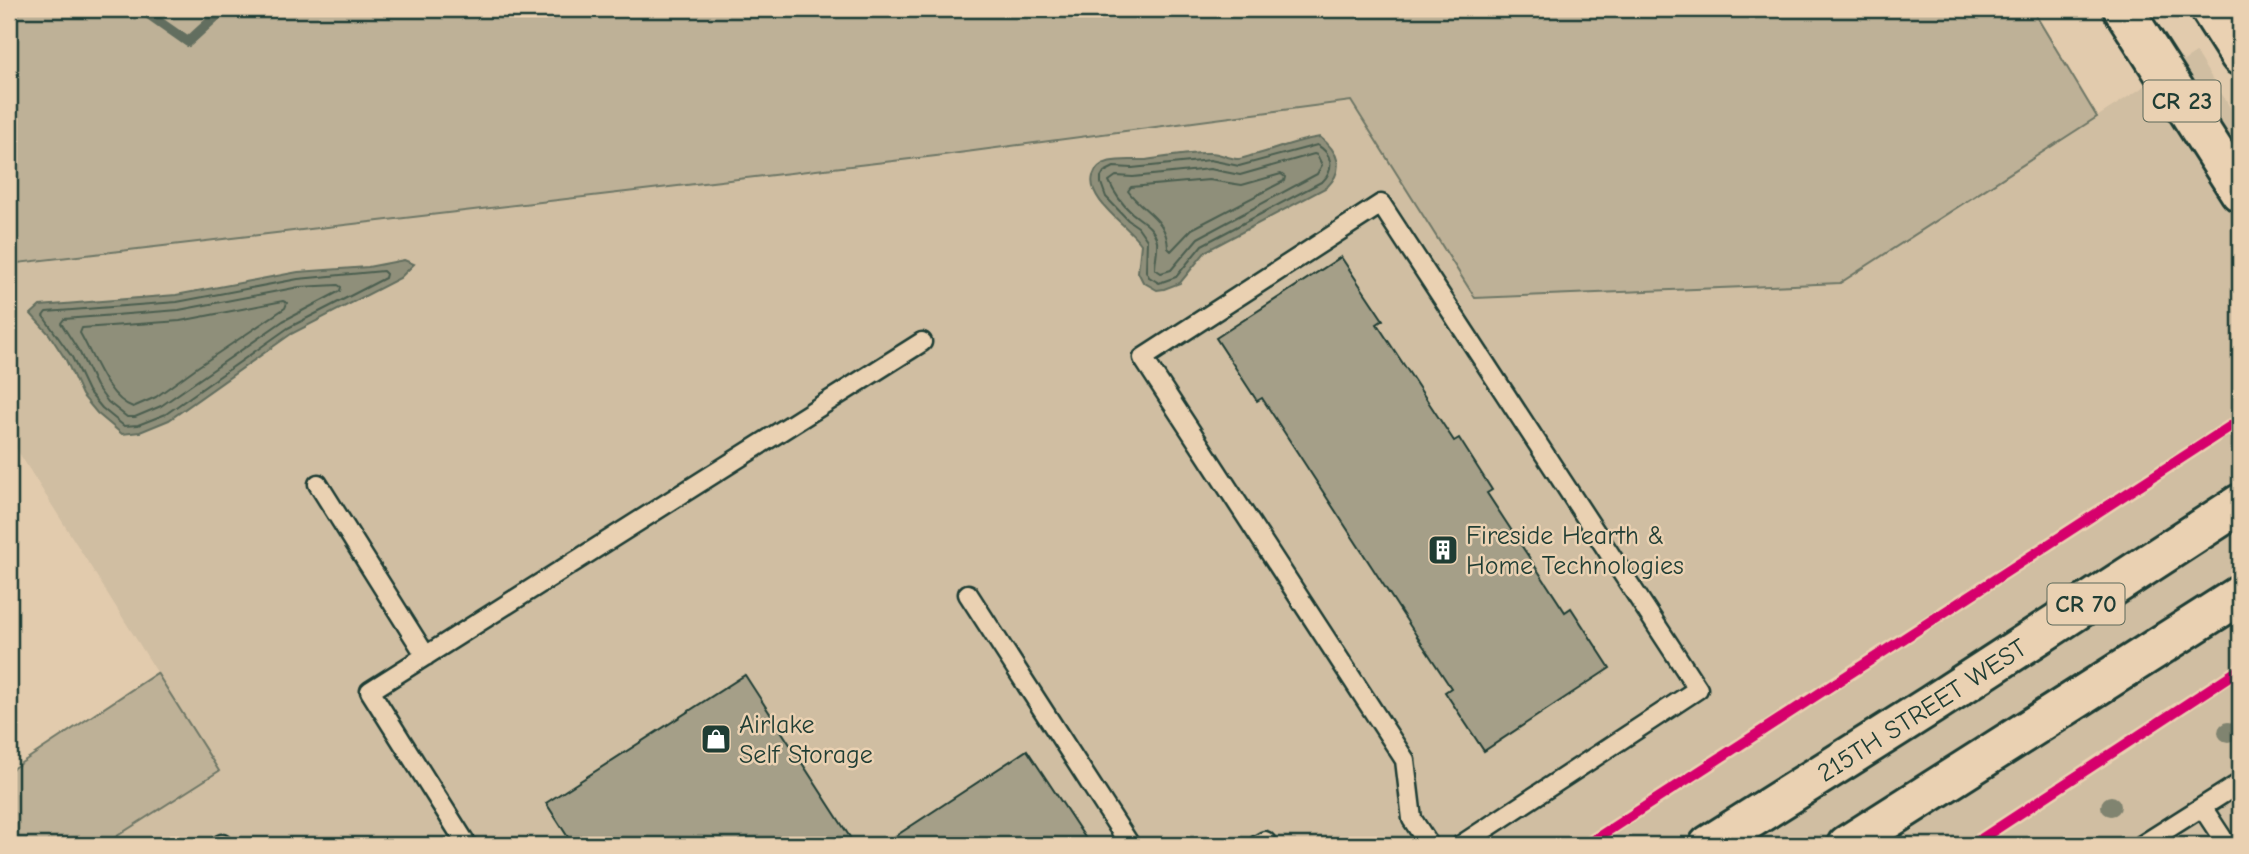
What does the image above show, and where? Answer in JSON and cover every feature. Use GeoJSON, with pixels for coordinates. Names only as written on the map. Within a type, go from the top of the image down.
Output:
{"type":"FeatureCollection","features":[{"type":"Feature","properties":{"kind":"main road","name":"CR 23"},"geometry":{"type":"LineString","coordinates":[[2123,9],[2240,192]]}},
{"type":"Feature","properties":{"kind":"main road","name":"CR 23"},"geometry":{"type":"LineString","coordinates":[[2210,9],[2240,56]]}},
{"type":"Feature","properties":{"kind":"main road","name":"215TH STREET WEST"},"geometry":{"type":"LineString","coordinates":[[1709,845],[1931,705],[2240,504]]}},
{"type":"Feature","properties":{"kind":"main road","name":"CR 70"},"geometry":{"type":"LineString","coordinates":[[1847,845],[2240,595]]}},
{"type":"Feature","properties":{"kind":"lane"},"geometry":{"type":"LineString","coordinates":[[1429,845],[1412,819],[1405,761],[1143,358],[1381,204],[1698,689],[1461,845]]}},
{"type":"Feature","properties":{"kind":"lane"},"geometry":{"type":"LineString","coordinates":[[467,845],[370,691],[922,342]]}},
{"type":"Feature","properties":{"kind":"lane"},"geometry":{"type":"LineString","coordinates":[[318,484],[426,656]]}},
{"type":"Feature","properties":{"kind":"lane"},"geometry":{"type":"LineString","coordinates":[[968,594],[1130,845]]}},
{"type":"Feature","properties":{"kind":"lane"},"geometry":{"type":"LineString","coordinates":[[2142,845],[2240,783]]}},
{"type":"Feature","properties":{"kind":"lane"},"geometry":{"type":"LineString","coordinates":[[2202,807],[2227,845]]}},
{"type":"Feature","properties":{"kind":"lane"},"geometry":{"type":"LineString","coordinates":[[1258,845],[1265,841],[1268,845]]}},
{"type":"Feature","properties":{"kind":"shaded area"},"geometry":{"type":"Polygon","coordinates":[[[9,9],[2032,9],[2097,117],[1840,283],[1475,298],[1351,101],[936,156],[9,264],[9,9]]]}},
{"type":"Feature","properties":{"kind":"shaded area"},"geometry":{"type":"Polygon","coordinates":[[[2196,53],[2240,123],[2240,845],[9,845],[9,771],[157,672],[9,437],[9,263],[936,156],[1352,101],[1475,298],[1840,283],[2196,53]]]}},
{"type":"Feature","properties":{"kind":"shaded area"},"geometry":{"type":"Polygon","coordinates":[[[157,673],[219,771],[103,845],[9,845],[9,771],[157,673]]]}},
{"type":"Feature","properties":{"kind":"water"},"geometry":{"type":"Polygon","coordinates":[[[1320,137],[1332,149],[1338,167],[1327,187],[1206,251],[1180,283],[1164,289],[1157,290],[1143,282],[1138,272],[1141,244],[1102,204],[1093,185],[1096,169],[1108,162],[1203,153],[1240,159],[1320,137]]]}},
{"type":"Feature","properties":{"kind":"water"},"geometry":{"type":"Polygon","coordinates":[[[404,260],[414,264],[400,278],[291,334],[169,420],[140,432],[122,434],[97,413],[82,395],[66,360],[49,334],[31,314],[40,306],[176,295],[298,272],[368,267],[404,260]]]}},
{"type":"Feature","properties":{"kind":"building","name":"Fireside Hearth & Home Technologies"},"geometry":{"type":"Polygon","coordinates":[[[1341,257],[1383,320],[1377,324],[1454,441],[1459,438],[1492,490],[1487,493],[1565,612],[1571,608],[1610,668],[1484,751],[1445,692],[1451,688],[1262,398],[1257,401],[1216,338],[1341,257]]]}},
{"type":"Feature","properties":{"kind":"building","name":"Airlake Self Storage"},"geometry":{"type":"Polygon","coordinates":[[[745,675],[855,845],[573,845],[546,803],[745,675]]]}},
{"type":"Feature","properties":{"kind":"building","name":"Airlake Self Storage"},"geometry":{"type":"Polygon","coordinates":[[[1027,750],[1088,842],[1083,845],[882,845],[1027,750]]]}},
{"type":"Feature","properties":{"kind":"waterway"},"geometry":{"type":"LineString","coordinates":[[9,32],[16,9]]}},
{"type":"Feature","properties":{"kind":"waterway"},"geometry":{"type":"LineString","coordinates":[[141,9],[188,42],[224,9]]}},
{"type":"Feature","properties":{"kind":"waterway"},"geometry":{"type":"LineString","coordinates":[[560,9],[568,12],[573,9]]}},
{"type":"Feature","properties":{"kind":"cycle path"},"geometry":{"type":"LineString","coordinates":[[1586,845],[2240,420]]}},
{"type":"Feature","properties":{"kind":"cycle path"},"geometry":{"type":"LineString","coordinates":[[1972,845],[2240,669]]}},
{"type":"Feature","properties":{"kind":"place","name":"Fireside Hearth & Home Technologies"},"geometry":{"type":"Point","coordinates":[1443,550]}},
{"type":"Feature","properties":{"kind":"place","name":"Airlake Self Storage"},"geometry":{"type":"Point","coordinates":[716,739]}}]}
